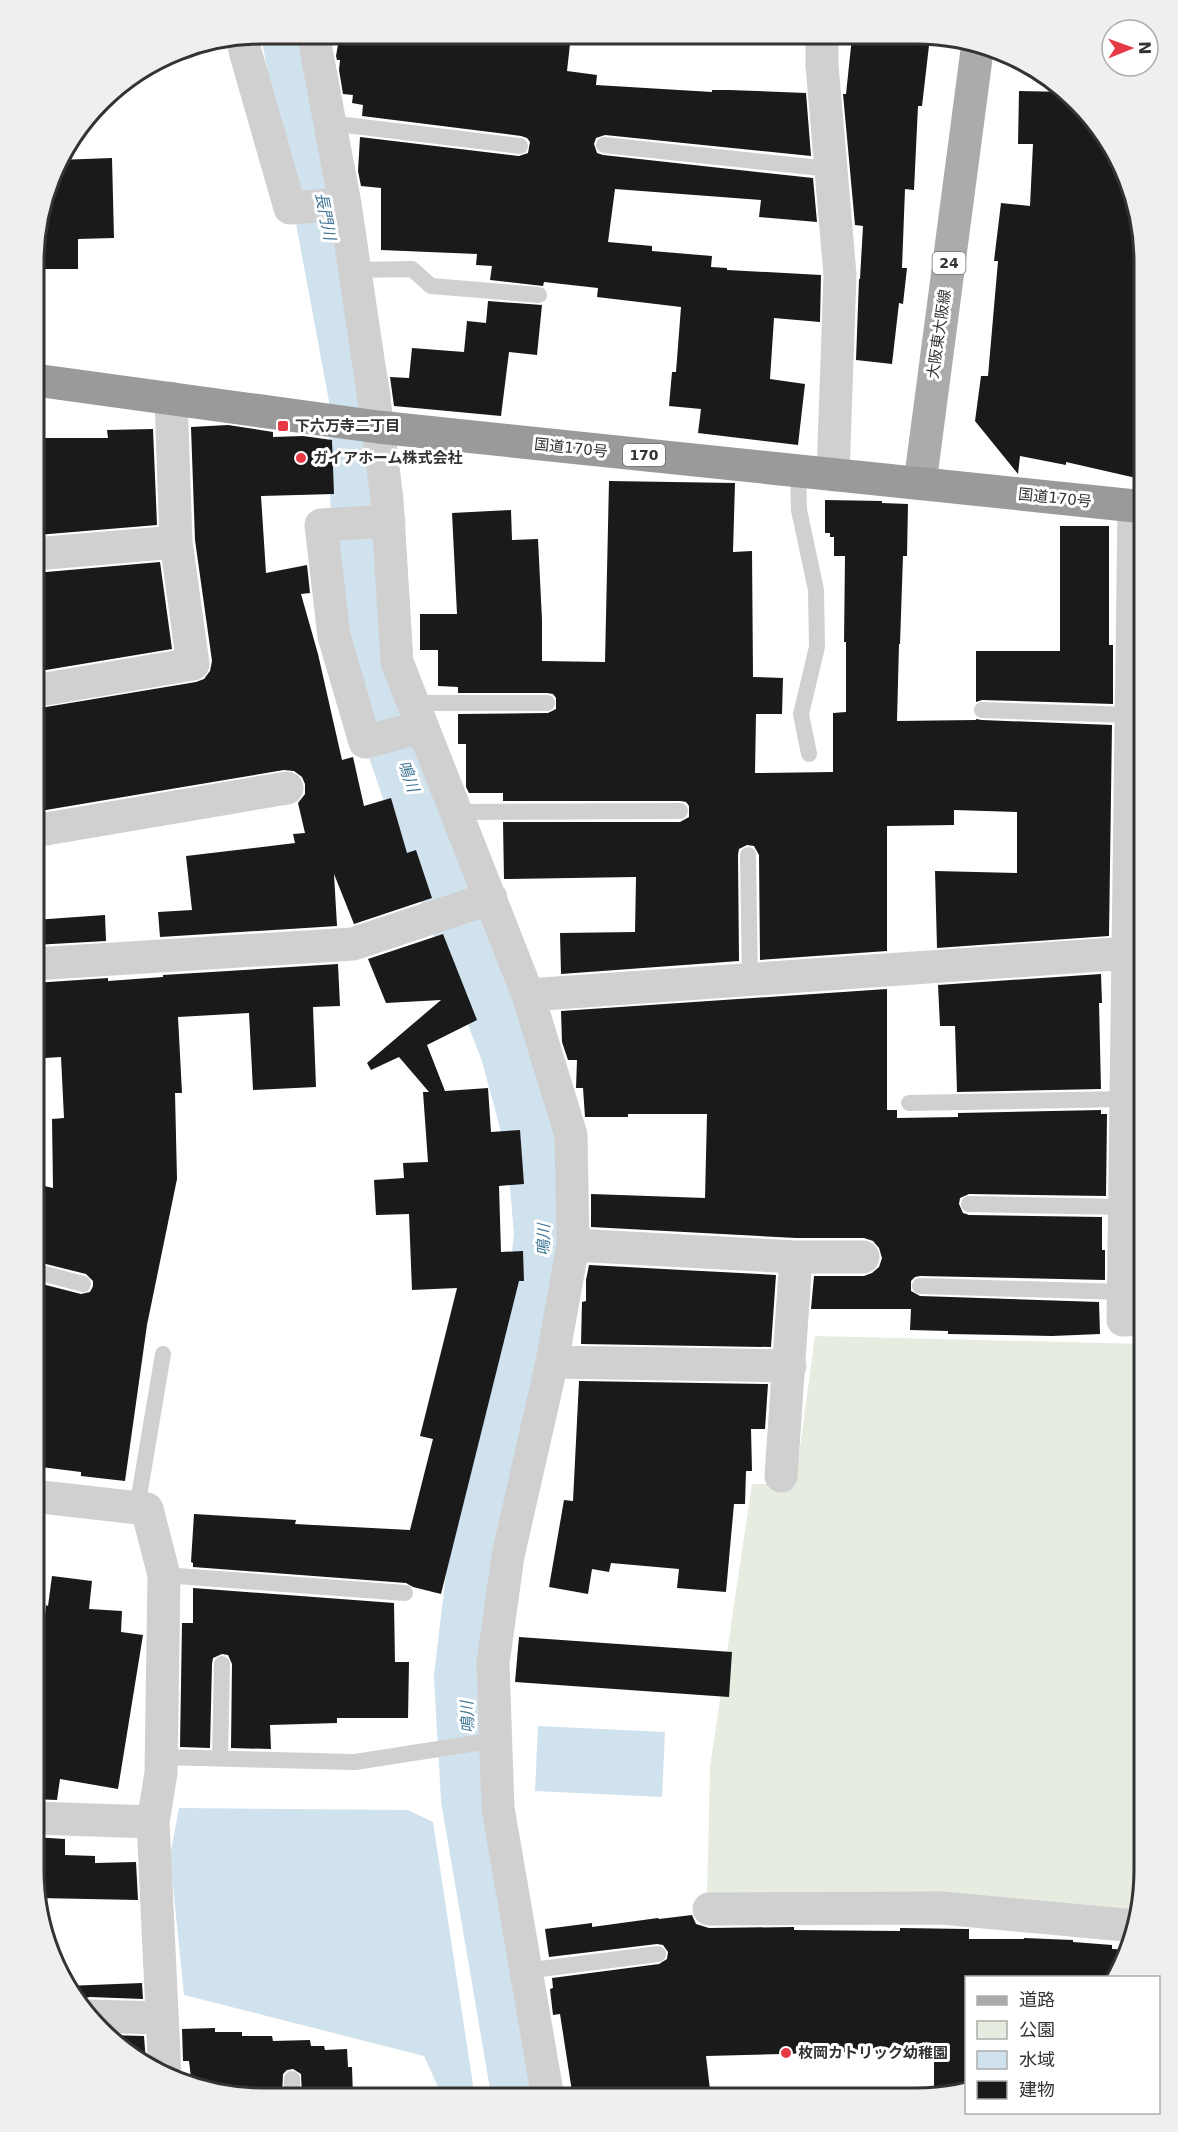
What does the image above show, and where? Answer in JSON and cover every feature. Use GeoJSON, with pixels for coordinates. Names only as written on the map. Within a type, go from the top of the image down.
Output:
{"type":"FeatureCollection","features":[{"type":"Feature","properties":{"kind":"highway","name":"国道170号"},"geometry":{"type":"LineString","coordinates":[[44,381],[361,425],[1134,506]]}},
{"type":"Feature","properties":{"kind":"main road","name":"大阪東大阪線"},"geometry":{"type":"LineString","coordinates":[[920,483],[977,52]]}},
{"type":"Feature","properties":{"kind":"street"},"geometry":{"type":"LineString","coordinates":[[244,44],[290,208],[343,204]]}},
{"type":"Feature","properties":{"kind":"street"},"geometry":{"type":"LineString","coordinates":[[315,44],[354,270],[361,425],[389,521],[397,662],[528,995],[571,1135],[573,1245],[552,1362],[508,1556],[493,1663],[488,1741],[546,2088]]}},
{"type":"Feature","properties":{"kind":"street"},"geometry":{"type":"LineString","coordinates":[[822,44],[830,169],[840,275],[833,475]]}},
{"type":"Feature","properties":{"kind":"street"},"geometry":{"type":"LineString","coordinates":[[44,689],[193,664],[176,542],[171,398]]}},
{"type":"Feature","properties":{"kind":"street"},"geometry":{"type":"LineString","coordinates":[[389,521],[321,525],[334,636],[365,742],[418,715]]}},
{"type":"Feature","properties":{"kind":"street"},"geometry":{"type":"LineString","coordinates":[[44,553],[176,542]]}},
{"type":"Feature","properties":{"kind":"street"},"geometry":{"type":"LineString","coordinates":[[1134,637],[1123,1320],[1134,1320]]}},
{"type":"Feature","properties":{"kind":"street"},"geometry":{"type":"LineString","coordinates":[[44,829],[287,788]]}},
{"type":"Feature","properties":{"kind":"street"},"geometry":{"type":"LineString","coordinates":[[44,963],[353,944],[491,898]]}},
{"type":"Feature","properties":{"kind":"street"},"geometry":{"type":"LineString","coordinates":[[528,995],[1128,953]]}},
{"type":"Feature","properties":{"kind":"street"},"geometry":{"type":"LineString","coordinates":[[573,1245],[796,1257],[862,1257]]}},
{"type":"Feature","properties":{"kind":"street"},"geometry":{"type":"LineString","coordinates":[[781,1476],[796,1257]]}},
{"type":"Feature","properties":{"kind":"street"},"geometry":{"type":"LineString","coordinates":[[552,1362],[790,1366]]}},
{"type":"Feature","properties":{"kind":"street"},"geometry":{"type":"LineString","coordinates":[[44,1497],[147,1509],[164,1575],[161,1773],[153,1822],[164,2066]]}},
{"type":"Feature","properties":{"kind":"street"},"geometry":{"type":"LineString","coordinates":[[44,1818],[153,1822]]}},
{"type":"Feature","properties":{"kind":"street"},"geometry":{"type":"LineString","coordinates":[[709,1909],[942,1908],[1127,1925]]}},
{"type":"Feature","properties":{"kind":"street"},"geometry":{"type":"LineString","coordinates":[[100,2016],[162,2018]]}},
{"type":"Feature","properties":{"kind":"lane"},"geometry":{"type":"LineString","coordinates":[[329,123],[520,146]]}},
{"type":"Feature","properties":{"kind":"lane"},"geometry":{"type":"LineString","coordinates":[[604,145],[830,169]]}},
{"type":"Feature","properties":{"kind":"lane"},"geometry":{"type":"LineString","coordinates":[[354,270],[412,269],[431,286],[539,295]]}},
{"type":"Feature","properties":{"kind":"lane"},"geometry":{"type":"LineString","coordinates":[[798,471],[799,510],[816,590],[817,647],[801,714],[809,754]]}},
{"type":"Feature","properties":{"kind":"lane"},"geometry":{"type":"LineString","coordinates":[[418,715],[547,703]]}},
{"type":"Feature","properties":{"kind":"lane"},"geometry":{"type":"LineString","coordinates":[[982,710],[1131,715]]}},
{"type":"Feature","properties":{"kind":"lane"},"geometry":{"type":"LineString","coordinates":[[456,812],[680,811]]}},
{"type":"Feature","properties":{"kind":"lane"},"geometry":{"type":"LineString","coordinates":[[748,855],[750,980]]}},
{"type":"Feature","properties":{"kind":"lane"},"geometry":{"type":"LineString","coordinates":[[909,1103],[1126,1100]]}},
{"type":"Feature","properties":{"kind":"lane"},"geometry":{"type":"LineString","coordinates":[[969,1204],[1125,1207]]}},
{"type":"Feature","properties":{"kind":"lane"},"geometry":{"type":"LineString","coordinates":[[44,1274],[83,1284]]}},
{"type":"Feature","properties":{"kind":"lane"},"geometry":{"type":"LineString","coordinates":[[920,1286],[1123,1292]]}},
{"type":"Feature","properties":{"kind":"lane"},"geometry":{"type":"LineString","coordinates":[[137,1508],[163,1354]]}},
{"type":"Feature","properties":{"kind":"lane"},"geometry":{"type":"LineString","coordinates":[[164,1575],[405,1593]]}},
{"type":"Feature","properties":{"kind":"lane"},"geometry":{"type":"LineString","coordinates":[[220,1759],[222,1664]]}},
{"type":"Feature","properties":{"kind":"lane"},"geometry":{"type":"LineString","coordinates":[[160,1757],[355,1762],[488,1741]]}},
{"type":"Feature","properties":{"kind":"lane"},"geometry":{"type":"LineString","coordinates":[[525,1971],[658,1954]]}},
{"type":"Feature","properties":{"kind":"lane"},"geometry":{"type":"LineString","coordinates":[[292,2079],[292,2088]]}},
{"type":"Feature","properties":{"kind":"green space"},"geometry":{"type":"Polygon","coordinates":[[[815,1336],[1134,1344],[1134,1885],[1130,1914],[707,1899],[710,1767],[752,1484],[795,1484],[815,1336]]]}},
{"type":"Feature","properties":{"kind":"water"},"geometry":{"type":"Polygon","coordinates":[[[538,1726],[665,1732],[662,1797],[535,1791],[538,1726]]]}},
{"type":"Feature","properties":{"kind":"water"},"geometry":{"type":"Polygon","coordinates":[[[179,1808],[408,1810],[433,1822],[473,2088],[438,2088],[424,2056],[184,1995],[170,1856],[179,1808]]]}},
{"type":"Feature","properties":{"kind":"building"},"geometry":{"type":"Polygon","coordinates":[[[338,44],[570,44],[567,71],[597,75],[596,85],[712,92],[712,90],[729,90],[806,93],[811,156],[605,135],[596,138],[594,144],[597,153],[603,155],[813,178],[817,222],[759,217],[761,200],[615,189],[608,242],[652,246],[652,251],[712,256],[711,267],[727,268],[727,270],[821,275],[820,322],[774,318],[770,379],[805,384],[798,445],[698,433],[701,409],[669,406],[672,372],[676,372],[681,307],[597,297],[598,288],[544,282],[543,286],[490,280],[492,266],[476,265],[477,254],[381,250],[381,188],[361,186],[358,171],[360,137],[519,156],[528,153],[530,142],[521,136],[362,116],[363,105],[352,103],[353,95],[343,94],[339,70],[340,60],[337,60],[338,44]]]}},
{"type":"Feature","properties":{"kind":"building"},"geometry":{"type":"Polygon","coordinates":[[[851,44],[929,44],[922,106],[918,106],[914,190],[905,189],[902,268],[907,268],[903,304],[899,303],[892,364],[856,360],[863,226],[855,225],[843,94],[846,94],[851,44]]]}},
{"type":"Feature","properties":{"kind":"building"},"geometry":{"type":"Polygon","coordinates":[[[1019,91],[1052,92],[1071,107],[1098,140],[1123,192],[1134,247],[1134,477],[1066,462],[1066,465],[1020,456],[1018,474],[975,421],[981,376],[988,376],[998,261],[994,261],[1001,203],[1030,206],[1033,144],[1018,144],[1019,91]]]}},
{"type":"Feature","properties":{"kind":"building"},"geometry":{"type":"Polygon","coordinates":[[[112,158],[114,238],[78,239],[78,269],[44,269],[45,233],[51,205],[69,160],[112,158]]]}},
{"type":"Feature","properties":{"kind":"building"},"geometry":{"type":"Polygon","coordinates":[[[488,301],[542,305],[537,355],[509,352],[501,416],[394,406],[390,377],[409,378],[412,348],[464,352],[467,321],[486,323],[488,301]]]}},
{"type":"Feature","properties":{"kind":"building"},"geometry":{"type":"Polygon","coordinates":[[[228,425],[273,432],[273,437],[303,436],[332,440],[334,494],[261,496],[266,573],[307,565],[310,593],[301,594],[318,654],[342,760],[353,757],[364,806],[391,798],[407,853],[416,850],[432,898],[354,924],[334,874],[337,926],[160,937],[158,912],[192,910],[186,856],[295,843],[293,834],[305,833],[298,803],[305,794],[302,777],[294,771],[284,770],[44,810],[44,707],[196,682],[204,679],[210,671],[212,661],[195,540],[191,427],[228,425]]]}},
{"type":"Feature","properties":{"kind":"building"},"geometry":{"type":"Polygon","coordinates":[[[153,429],[157,525],[44,534],[44,438],[108,438],[107,430],[153,429]]]}},
{"type":"Feature","properties":{"kind":"building"},"geometry":{"type":"Polygon","coordinates":[[[609,481],[735,483],[733,552],[752,551],[753,677],[783,678],[782,714],[756,714],[755,773],[833,772],[833,713],[846,712],[845,556],[834,556],[834,537],[830,537],[830,533],[825,533],[825,500],[908,504],[907,556],[903,556],[897,721],[976,719],[1112,725],[1109,936],[937,948],[935,871],[1017,873],[1017,812],[954,810],[954,825],[887,826],[887,951],[760,960],[759,855],[754,846],[747,845],[739,849],[738,855],[739,961],[561,974],[560,933],[635,932],[636,877],[504,879],[503,822],[680,822],[689,817],[689,806],[686,802],[680,801],[503,801],[503,793],[469,793],[466,787],[466,744],[458,744],[458,714],[548,713],[556,709],[556,698],[553,694],[547,693],[458,693],[458,687],[438,686],[438,650],[420,650],[420,614],[457,614],[452,513],[511,510],[512,540],[538,539],[542,661],[605,662],[609,481]]]}},
{"type":"Feature","properties":{"kind":"building"},"geometry":{"type":"Polygon","coordinates":[[[1060,526],[1109,526],[1109,645],[1113,645],[1113,704],[982,700],[976,702],[976,651],[1060,651],[1060,526]]]}},
{"type":"Feature","properties":{"kind":"building"},"geometry":{"type":"Polygon","coordinates":[[[160,562],[172,649],[44,670],[44,572],[160,562]]]}},
{"type":"Feature","properties":{"kind":"building"},"geometry":{"type":"Polygon","coordinates":[[[105,915],[106,941],[44,944],[44,919],[105,915]]]}},
{"type":"Feature","properties":{"kind":"building"},"geometry":{"type":"Polygon","coordinates":[[[443,934],[477,1020],[427,1045],[445,1091],[488,1088],[491,1132],[520,1130],[524,1184],[499,1186],[501,1252],[523,1251],[524,1281],[519,1281],[441,1594],[406,1583],[193,1567],[191,1562],[194,1514],[296,1520],[295,1524],[410,1530],[433,1439],[420,1436],[457,1288],[412,1290],[409,1214],[376,1215],[374,1180],[404,1178],[403,1163],[428,1162],[423,1092],[429,1092],[399,1057],[371,1070],[367,1063],[441,1000],[386,1003],[368,959],[443,934]]]}},
{"type":"Feature","properties":{"kind":"building"},"geometry":{"type":"Polygon","coordinates":[[[338,964],[340,1006],[313,1007],[316,1087],[253,1090],[249,1013],[178,1017],[182,1093],[175,1093],[177,1179],[147,1325],[125,1481],[81,1476],[81,1472],[44,1467],[44,1285],[81,1294],[90,1292],[93,1281],[86,1274],[44,1264],[44,1186],[53,1188],[52,1119],[64,1118],[61,1057],[45,1058],[44,982],[108,978],[108,981],[163,977],[163,975],[338,964]]]}},
{"type":"Feature","properties":{"kind":"building"},"geometry":{"type":"Polygon","coordinates":[[[1101,974],[1102,1003],[1099,1003],[1101,1089],[957,1092],[955,1026],[940,1026],[938,985],[1101,974]]]}},
{"type":"Feature","properties":{"kind":"building"},"geometry":{"type":"Polygon","coordinates":[[[887,989],[887,1110],[897,1110],[897,1118],[958,1117],[958,1113],[1101,1110],[1101,1114],[1107,1114],[1106,1196],[969,1194],[960,1198],[959,1204],[963,1213],[969,1215],[1102,1217],[1105,1280],[920,1276],[911,1281],[911,1291],[920,1296],[1099,1302],[1100,1334],[1052,1336],[948,1334],[948,1331],[910,1330],[911,1309],[811,1309],[814,1276],[864,1276],[879,1267],[882,1258],[879,1248],[873,1241],[864,1238],[796,1238],[591,1227],[591,1194],[705,1198],[707,1114],[628,1114],[628,1117],[585,1117],[583,1088],[576,1088],[577,1060],[568,1060],[562,1042],[561,1011],[887,989]]]}},
{"type":"Feature","properties":{"kind":"building"},"geometry":{"type":"Polygon","coordinates":[[[589,1265],[776,1275],[771,1347],[581,1344],[582,1302],[586,1301],[589,1265]]]}},
{"type":"Feature","properties":{"kind":"building"},"geometry":{"type":"Polygon","coordinates":[[[579,1381],[768,1384],[765,1429],[751,1429],[752,1471],[746,1471],[745,1504],[734,1504],[726,1592],[677,1588],[679,1569],[611,1563],[609,1572],[592,1569],[588,1594],[549,1587],[564,1500],[573,1501],[579,1381]]]}},
{"type":"Feature","properties":{"kind":"building"},"geometry":{"type":"Polygon","coordinates":[[[52,1576],[92,1581],[89,1609],[122,1611],[121,1632],[143,1635],[118,1789],[60,1779],[57,1800],[44,1799],[44,1626],[46,1605],[48,1606],[52,1576]]]}},
{"type":"Feature","properties":{"kind":"building"},"geometry":{"type":"Polygon","coordinates":[[[193,1588],[394,1603],[395,1662],[409,1662],[408,1718],[337,1718],[337,1723],[270,1725],[271,1749],[231,1748],[232,1664],[228,1655],[222,1654],[213,1658],[212,1664],[210,1748],[180,1747],[182,1623],[193,1623],[193,1588]]]}},
{"type":"Feature","properties":{"kind":"building"},"geometry":{"type":"Polygon","coordinates":[[[519,1637],[732,1652],[729,1697],[515,1682],[519,1637]]]}},
{"type":"Feature","properties":{"kind":"building"},"geometry":{"type":"Polygon","coordinates":[[[44,1838],[65,1839],[65,1855],[95,1856],[95,1863],[136,1862],[138,1900],[45,1898],[44,1838]]]}},
{"type":"Feature","properties":{"kind":"building"},"geometry":{"type":"Polygon","coordinates":[[[692,1915],[696,1924],[709,1928],[794,1927],[794,1930],[900,1931],[900,1928],[969,1929],[969,1939],[1073,1940],[1073,1942],[1112,1945],[1112,1949],[1120,1949],[1107,1976],[965,1976],[965,2083],[934,2088],[934,2050],[706,2056],[710,2088],[571,2088],[560,2014],[553,2015],[550,1989],[553,1988],[552,1978],[659,1964],[667,1959],[668,1952],[663,1945],[657,1944],[549,1957],[545,1929],[592,1923],[592,1927],[692,1915]]]}},
{"type":"Feature","properties":{"kind":"building"},"geometry":{"type":"Polygon","coordinates":[[[142,1983],[143,1999],[85,1998],[77,1986],[142,1983]]]}},
{"type":"Feature","properties":{"kind":"building"},"geometry":{"type":"Polygon","coordinates":[[[215,2028],[215,2032],[242,2032],[242,2036],[272,2036],[273,2041],[310,2040],[311,2046],[324,2046],[325,2050],[347,2049],[348,2067],[352,2067],[353,2088],[302,2088],[301,2074],[293,2069],[283,2074],[282,2088],[233,2087],[192,2077],[189,2061],[183,2061],[182,2029],[215,2028]]]}},
{"type":"Feature","properties":{"kind":"building"},"geometry":{"type":"Polygon","coordinates":[[[120,2035],[144,2036],[145,2055],[120,2035]]]}},
{"type":"Feature","properties":{"kind":"waterway","name":"鳴川"},"geometry":{"type":"LineString","coordinates":[[294,44],[360,398],[363,616],[389,721],[431,842],[511,1050],[538,1150],[545,1234],[537,1319],[512,1430],[480,1551],[465,1677],[472,1799],[521,2088]]}},
{"type":"Feature","properties":{"kind":"place","name":"下六万寺二丁目"},"geometry":{"type":"Point","coordinates":[283,426]}},
{"type":"Feature","properties":{"kind":"place","name":"ガイアホーム株式会社"},"geometry":{"type":"Point","coordinates":[301,458]}},
{"type":"Feature","properties":{"kind":"place","name":"枚岡カトリック幼稚園"},"geometry":{"type":"Point","coordinates":[786,2053]}},
{"type":"Feature","properties":{"kind":"water label","name":"長門川"},"geometry":{"type":"Point","coordinates":[326,216]}}]}
